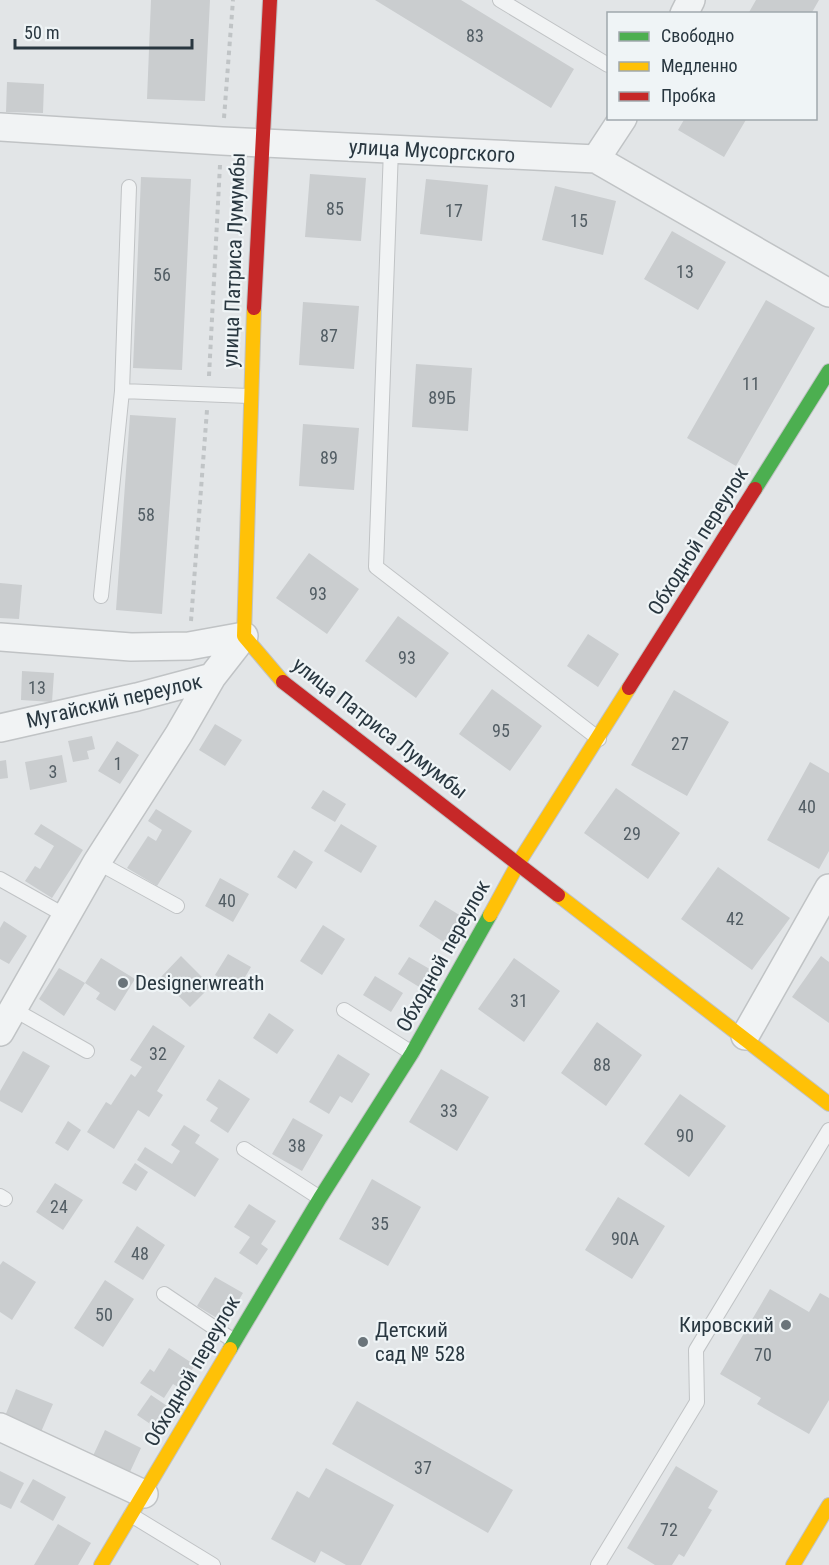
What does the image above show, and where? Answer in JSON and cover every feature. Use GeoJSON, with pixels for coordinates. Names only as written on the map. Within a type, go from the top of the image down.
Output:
{"type":"FeatureCollection","features":[{"type":"Feature","properties":{"kind":"street","name":"улица Патриса Лумумбы"},"geometry":{"type":"LineString","coordinates":[[270,0],[260,143],[249,396],[244,636],[284,683],[745,1036],[829,1104]]}},
{"type":"Feature","properties":{"kind":"street"},"geometry":{"type":"LineString","coordinates":[[596,159],[621,120]]}},
{"type":"Feature","properties":{"kind":"street","name":"улица Мусоргского"},"geometry":{"type":"LineString","coordinates":[[0,127],[222,141],[596,159],[829,293]]}},
{"type":"Feature","properties":{"kind":"street","name":"Обходной переулок"},"geometry":{"type":"LineString","coordinates":[[101,1565],[320,1198],[412,1053],[519,862],[829,371]]}},
{"type":"Feature","properties":{"kind":"street"},"geometry":{"type":"LineString","coordinates":[[0,637],[131,647],[189,646],[244,636]]}},
{"type":"Feature","properties":{"kind":"street","name":"Мугайский переулок"},"geometry":{"type":"LineString","coordinates":[[0,728],[137,697],[212,677],[244,636]]}},
{"type":"Feature","properties":{"kind":"street"},"geometry":{"type":"LineString","coordinates":[[0,1032],[97,862],[179,734],[212,677]]}},
{"type":"Feature","properties":{"kind":"street"},"geometry":{"type":"LineString","coordinates":[[745,1036],[829,888]]}},
{"type":"Feature","properties":{"kind":"street"},"geometry":{"type":"LineString","coordinates":[[0,1427],[138,1505]]}},
{"type":"Feature","properties":{"kind":"street"},"geometry":{"type":"LineString","coordinates":[[793,1565],[829,1505]]}},
{"type":"Feature","properties":{"kind":"lane"},"geometry":{"type":"LineString","coordinates":[[500,0],[607,64]]}},
{"type":"Feature","properties":{"kind":"lane"},"geometry":{"type":"LineString","coordinates":[[391,149],[376,567],[599,738]]}},
{"type":"Feature","properties":{"kind":"lane"},"geometry":{"type":"LineString","coordinates":[[101,596],[122,391],[129,187]]}},
{"type":"Feature","properties":{"kind":"lane"},"geometry":{"type":"LineString","coordinates":[[122,391],[249,396]]}},
{"type":"Feature","properties":{"kind":"lane"},"geometry":{"type":"LineString","coordinates":[[97,862],[177,906]]}},
{"type":"Feature","properties":{"kind":"lane"},"geometry":{"type":"LineString","coordinates":[[0,879],[66,916]]}},
{"type":"Feature","properties":{"kind":"lane"},"geometry":{"type":"LineString","coordinates":[[14,1008],[87,1051]]}},
{"type":"Feature","properties":{"kind":"lane"},"geometry":{"type":"LineString","coordinates":[[344,1010],[412,1053]]}},
{"type":"Feature","properties":{"kind":"lane"},"geometry":{"type":"LineString","coordinates":[[598,1565],[696,1402],[696,1350],[829,1130]]}},
{"type":"Feature","properties":{"kind":"lane"},"geometry":{"type":"LineString","coordinates":[[244,1149],[320,1198]]}},
{"type":"Feature","properties":{"kind":"lane"},"geometry":{"type":"LineString","coordinates":[[164,1294],[234,1341]]}},
{"type":"Feature","properties":{"kind":"lane"},"geometry":{"type":"LineString","coordinates":[[138,1505],[213,1565]]}},
{"type":"Feature","properties":{"kind":"path"},"geometry":{"type":"LineString","coordinates":[[189,646],[208,395],[222,141],[233,0]]}},
{"type":"Feature","properties":{"kind":"building"},"geometry":{"type":"Polygon","coordinates":[[[151,0],[210,0],[205,101],[147,99],[151,0]]]}},
{"type":"Feature","properties":{"kind":"building"},"geometry":{"type":"Polygon","coordinates":[[[375,0],[461,0],[574,69],[551,108],[375,0]]]}},
{"type":"Feature","properties":{"kind":"building"},"geometry":{"type":"Polygon","coordinates":[[[756,0],[819,0],[812,12],[749,12],[756,0]]]}},
{"type":"Feature","properties":{"kind":"building"},"geometry":{"type":"Polygon","coordinates":[[[7,82],[44,84],[43,113],[6,112],[7,82]]]}},
{"type":"Feature","properties":{"kind":"building"},"geometry":{"type":"Polygon","coordinates":[[[684,120],[746,120],[724,157],[678,130],[684,120]]]}},
{"type":"Feature","properties":{"kind":"building"},"geometry":{"type":"Polygon","coordinates":[[[310,174],[366,178],[361,241],[305,237],[310,174]]]}},
{"type":"Feature","properties":{"kind":"building"},"geometry":{"type":"Polygon","coordinates":[[[141,177],[191,179],[182,370],[133,368],[141,177]]]}},
{"type":"Feature","properties":{"kind":"building"},"geometry":{"type":"Polygon","coordinates":[[[426,179],[488,185],[482,241],[420,234],[426,179]]]}},
{"type":"Feature","properties":{"kind":"building"},"geometry":{"type":"Polygon","coordinates":[[[555,186],[616,201],[603,255],[542,240],[555,186]]]}},
{"type":"Feature","properties":{"kind":"building"},"geometry":{"type":"Polygon","coordinates":[[[672,231],[726,262],[698,310],[644,279],[672,231]]]}},
{"type":"Feature","properties":{"kind":"building"},"geometry":{"type":"Polygon","coordinates":[[[766,300],[815,328],[736,466],[687,438],[766,300]]]}},
{"type":"Feature","properties":{"kind":"building"},"geometry":{"type":"Polygon","coordinates":[[[303,302],[359,306],[354,369],[299,365],[303,302]]]}},
{"type":"Feature","properties":{"kind":"building"},"geometry":{"type":"Polygon","coordinates":[[[416,364],[472,368],[468,431],[412,427],[416,364]]]}},
{"type":"Feature","properties":{"kind":"building"},"geometry":{"type":"Polygon","coordinates":[[[130,415],[176,418],[162,614],[116,610],[130,415]]]}},
{"type":"Feature","properties":{"kind":"building"},"geometry":{"type":"Polygon","coordinates":[[[303,424],[359,428],[354,490],[299,486],[303,424]]]}},
{"type":"Feature","properties":{"kind":"building"},"geometry":{"type":"Polygon","coordinates":[[[309,553],[359,589],[327,634],[276,598],[309,553]]]}},
{"type":"Feature","properties":{"kind":"building"},"geometry":{"type":"Polygon","coordinates":[[[0,583],[22,585],[19,619],[0,618],[0,583]]]}},
{"type":"Feature","properties":{"kind":"building"},"geometry":{"type":"Polygon","coordinates":[[[398,616],[449,653],[416,698],[365,661],[398,616]]]}},
{"type":"Feature","properties":{"kind":"building"},"geometry":{"type":"Polygon","coordinates":[[[588,634],[619,654],[598,687],[567,666],[588,634]]]}},
{"type":"Feature","properties":{"kind":"building"},"geometry":{"type":"Polygon","coordinates":[[[22,671],[54,673],[52,702],[21,700],[22,671]]]}},
{"type":"Feature","properties":{"kind":"building"},"geometry":{"type":"Polygon","coordinates":[[[492,689],[542,726],[510,771],[459,734],[492,689]]]}},
{"type":"Feature","properties":{"kind":"building"},"geometry":{"type":"Polygon","coordinates":[[[674,690],[729,722],[687,796],[631,765],[674,690]]]}},
{"type":"Feature","properties":{"kind":"building"},"geometry":{"type":"Polygon","coordinates":[[[215,724],[242,740],[225,766],[199,750],[215,724]]]}},
{"type":"Feature","properties":{"kind":"building"},"geometry":{"type":"Polygon","coordinates":[[[92,736],[95,749],[87,751],[89,759],[73,762],[68,741],[92,736]]]}},
{"type":"Feature","properties":{"kind":"building"},"geometry":{"type":"Polygon","coordinates":[[[117,741],[139,755],[120,784],[98,771],[117,741]]]}},
{"type":"Feature","properties":{"kind":"building"},"geometry":{"type":"Polygon","coordinates":[[[62,755],[67,782],[30,790],[25,762],[62,755]]]}},
{"type":"Feature","properties":{"kind":"building"},"geometry":{"type":"Polygon","coordinates":[[[6,760],[8,778],[0,779],[0,761],[6,760]]]}},
{"type":"Feature","properties":{"kind":"building"},"geometry":{"type":"Polygon","coordinates":[[[810,762],[829,773],[829,851],[819,869],[767,840],[810,762]]]}},
{"type":"Feature","properties":{"kind":"building"},"geometry":{"type":"Polygon","coordinates":[[[616,788],[680,833],[648,879],[584,833],[616,788]]]}},
{"type":"Feature","properties":{"kind":"building"},"geometry":{"type":"Polygon","coordinates":[[[323,790],[346,804],[335,822],[311,808],[323,790]]]}},
{"type":"Feature","properties":{"kind":"building"},"geometry":{"type":"Polygon","coordinates":[[[156,809],[192,831],[157,886],[127,868],[148,836],[156,841],[162,830],[148,821],[156,809]]]}},
{"type":"Feature","properties":{"kind":"building"},"geometry":{"type":"Polygon","coordinates":[[[41,824],[83,850],[52,898],[25,881],[35,866],[40,869],[54,846],[34,834],[41,824]]]}},
{"type":"Feature","properties":{"kind":"building"},"geometry":{"type":"Polygon","coordinates":[[[341,824],[377,846],[361,873],[324,851],[341,824]]]}},
{"type":"Feature","properties":{"kind":"building"},"geometry":{"type":"Polygon","coordinates":[[[294,850],[313,862],[296,889],[277,877],[294,850]]]}},
{"type":"Feature","properties":{"kind":"building"},"geometry":{"type":"Polygon","coordinates":[[[718,867],[790,918],[752,970],[681,919],[718,867]]]}},
{"type":"Feature","properties":{"kind":"building"},"geometry":{"type":"Polygon","coordinates":[[[220,878],[249,894],[233,922],[205,906],[220,878]]]}},
{"type":"Feature","properties":{"kind":"building"},"geometry":{"type":"Polygon","coordinates":[[[435,900],[461,916],[445,943],[419,926],[435,900]]]}},
{"type":"Feature","properties":{"kind":"building"},"geometry":{"type":"Polygon","coordinates":[[[4,921],[27,936],[9,964],[0,959],[0,928],[4,921]]]}},
{"type":"Feature","properties":{"kind":"building"},"geometry":{"type":"Polygon","coordinates":[[[323,925],[345,939],[322,975],[300,961],[323,925]]]}},
{"type":"Feature","properties":{"kind":"building"},"geometry":{"type":"Polygon","coordinates":[[[228,954],[251,967],[238,989],[215,975],[228,954]]]}},
{"type":"Feature","properties":{"kind":"building"},"geometry":{"type":"Polygon","coordinates":[[[181,956],[211,986],[190,1007],[160,978],[181,956]]]}},
{"type":"Feature","properties":{"kind":"building"},"geometry":{"type":"Polygon","coordinates":[[[821,956],[829,962],[829,1023],[792,997],[821,956]]]}},
{"type":"Feature","properties":{"kind":"building"},"geometry":{"type":"Polygon","coordinates":[[[409,957],[440,975],[429,993],[398,974],[409,957]]]}},
{"type":"Feature","properties":{"kind":"building"},"geometry":{"type":"Polygon","coordinates":[[[101,958],[135,979],[115,1011],[96,999],[100,993],[85,983],[101,958]]]}},
{"type":"Feature","properties":{"kind":"building"},"geometry":{"type":"Polygon","coordinates":[[[514,958],[560,991],[524,1042],[478,1009],[514,958]]]}},
{"type":"Feature","properties":{"kind":"building"},"geometry":{"type":"Polygon","coordinates":[[[59,968],[85,983],[64,1016],[39,999],[59,968]]]}},
{"type":"Feature","properties":{"kind":"building"},"geometry":{"type":"Polygon","coordinates":[[[375,976],[403,993],[391,1012],[363,995],[375,976]]]}},
{"type":"Feature","properties":{"kind":"building"},"geometry":{"type":"Polygon","coordinates":[[[269,1013],[294,1030],[277,1054],[253,1038],[269,1013]]]}},
{"type":"Feature","properties":{"kind":"building"},"geometry":{"type":"Polygon","coordinates":[[[597,1022],[642,1055],[606,1106],[561,1073],[597,1022]]]}},
{"type":"Feature","properties":{"kind":"building"},"geometry":{"type":"Polygon","coordinates":[[[153,1025],[185,1046],[157,1091],[163,1095],[149,1117],[138,1110],[114,1149],[87,1132],[106,1102],[111,1105],[131,1074],[135,1077],[142,1067],[130,1060],[153,1025]]]}},
{"type":"Feature","properties":{"kind":"building"},"geometry":{"type":"Polygon","coordinates":[[[23,1051],[50,1066],[22,1113],[0,1101],[0,1091],[23,1051]]]}},
{"type":"Feature","properties":{"kind":"building"},"geometry":{"type":"Polygon","coordinates":[[[338,1054],[370,1074],[352,1103],[340,1096],[329,1114],[309,1102],[338,1054]]]}},
{"type":"Feature","properties":{"kind":"building"},"geometry":{"type":"Polygon","coordinates":[[[441,1069],[489,1097],[457,1151],[409,1122],[441,1069]]]}},
{"type":"Feature","properties":{"kind":"building"},"geometry":{"type":"Polygon","coordinates":[[[219,1079],[250,1099],[228,1133],[210,1121],[218,1108],[206,1100],[219,1079]]]}},
{"type":"Feature","properties":{"kind":"building"},"geometry":{"type":"Polygon","coordinates":[[[680,1094],[726,1126],[689,1177],[644,1144],[680,1094]]]}},
{"type":"Feature","properties":{"kind":"building"},"geometry":{"type":"Polygon","coordinates":[[[293,1118],[323,1135],[302,1171],[272,1154],[293,1118]]]}},
{"type":"Feature","properties":{"kind":"building"},"geometry":{"type":"Polygon","coordinates":[[[68,1121],[81,1130],[68,1151],[55,1143],[68,1121]]]}},
{"type":"Feature","properties":{"kind":"building"},"geometry":{"type":"Polygon","coordinates":[[[184,1125],[200,1135],[195,1143],[219,1159],[195,1197],[137,1160],[145,1147],[172,1164],[180,1151],[171,1145],[184,1125]]]}},
{"type":"Feature","properties":{"kind":"building"},"geometry":{"type":"Polygon","coordinates":[[[135,1163],[148,1172],[136,1191],[122,1183],[135,1163]]]}},
{"type":"Feature","properties":{"kind":"building"},"geometry":{"type":"Polygon","coordinates":[[[372,1179],[421,1207],[388,1266],[339,1239],[372,1179]]]}},
{"type":"Feature","properties":{"kind":"building"},"geometry":{"type":"Polygon","coordinates":[[[55,1183],[83,1200],[63,1230],[36,1212],[55,1183]]]}},
{"type":"Feature","properties":{"kind":"building"},"geometry":{"type":"Polygon","coordinates":[[[618,1197],[665,1226],[632,1279],[585,1250],[618,1197]]]}},
{"type":"Feature","properties":{"kind":"building"},"geometry":{"type":"Polygon","coordinates":[[[249,1204],[276,1221],[261,1244],[268,1249],[257,1265],[239,1253],[250,1237],[234,1227],[249,1204]]]}},
{"type":"Feature","properties":{"kind":"building"},"geometry":{"type":"Polygon","coordinates":[[[137,1226],[165,1245],[143,1280],[114,1262],[137,1226]]]}},
{"type":"Feature","properties":{"kind":"building"},"geometry":{"type":"Polygon","coordinates":[[[3,1261],[36,1282],[12,1320],[0,1312],[0,1265],[3,1261]]]}},
{"type":"Feature","properties":{"kind":"building"},"geometry":{"type":"Polygon","coordinates":[[[215,1277],[243,1293],[225,1323],[197,1306],[215,1277]]]}},
{"type":"Feature","properties":{"kind":"building"},"geometry":{"type":"Polygon","coordinates":[[[105,1280],[134,1299],[103,1347],[74,1328],[105,1280]]]}},
{"type":"Feature","properties":{"kind":"building"},"geometry":{"type":"Polygon","coordinates":[[[770,1289],[809,1312],[820,1293],[829,1298],[829,1400],[809,1434],[757,1404],[761,1398],[720,1374],[770,1289]]]}},
{"type":"Feature","properties":{"kind":"building"},"geometry":{"type":"Polygon","coordinates":[[[169,1348],[195,1365],[180,1388],[173,1384],[164,1398],[140,1383],[150,1369],[154,1372],[169,1348]]]}},
{"type":"Feature","properties":{"kind":"building"},"geometry":{"type":"Polygon","coordinates":[[[16,1389],[53,1404],[41,1432],[5,1416],[16,1389]]]}},
{"type":"Feature","properties":{"kind":"building"},"geometry":{"type":"Polygon","coordinates":[[[151,1395],[176,1412],[162,1432],[137,1415],[151,1395]]]}},
{"type":"Feature","properties":{"kind":"building"},"geometry":{"type":"Polygon","coordinates":[[[357,1401],[513,1490],[488,1533],[332,1444],[357,1401]]]}},
{"type":"Feature","properties":{"kind":"building"},"geometry":{"type":"Polygon","coordinates":[[[105,1430],[141,1448],[129,1474],[92,1458],[105,1430]]]}},
{"type":"Feature","properties":{"kind":"building"},"geometry":{"type":"Polygon","coordinates":[[[676,1466],[718,1491],[708,1508],[712,1510],[684,1557],[679,1554],[672,1565],[655,1565],[627,1548],[676,1466]]]}},
{"type":"Feature","properties":{"kind":"building"},"geometry":{"type":"Polygon","coordinates":[[[326,1468],[394,1505],[361,1565],[346,1565],[321,1551],[315,1563],[271,1539],[297,1491],[309,1498],[326,1468]]]}},
{"type":"Feature","properties":{"kind":"building"},"geometry":{"type":"Polygon","coordinates":[[[0,1471],[24,1483],[11,1509],[0,1504],[0,1471]]]}},
{"type":"Feature","properties":{"kind":"building"},"geometry":{"type":"Polygon","coordinates":[[[33,1479],[66,1497],[53,1521],[20,1502],[33,1479]]]}},
{"type":"Feature","properties":{"kind":"building"},"geometry":{"type":"Polygon","coordinates":[[[58,1524],[91,1543],[78,1565],[34,1565],[58,1524]]]}},
{"type":"Feature","properties":{"kind":"traffic: fast"},"geometry":{"type":"LineString","coordinates":[[755,489],[829,371]]}},
{"type":"Feature","properties":{"kind":"traffic: fast"},"geometry":{"type":"LineString","coordinates":[[230,1349],[320,1198],[412,1053],[490,915]]}},
{"type":"Feature","properties":{"kind":"traffic: slow"},"geometry":{"type":"LineString","coordinates":[[254,308],[244,636],[283,682]]}},
{"type":"Feature","properties":{"kind":"traffic: slow"},"geometry":{"type":"LineString","coordinates":[[490,915],[519,862],[629,688]]}},
{"type":"Feature","properties":{"kind":"traffic: slow"},"geometry":{"type":"LineString","coordinates":[[558,895],[829,1104]]}},
{"type":"Feature","properties":{"kind":"traffic: slow"},"geometry":{"type":"LineString","coordinates":[[101,1565],[230,1349]]}},
{"type":"Feature","properties":{"kind":"traffic: slow"},"geometry":{"type":"LineString","coordinates":[[793,1565],[829,1505]]}},
{"type":"Feature","properties":{"kind":"traffic: jam"},"geometry":{"type":"LineString","coordinates":[[254,308],[270,0]]}},
{"type":"Feature","properties":{"kind":"traffic: jam"},"geometry":{"type":"LineString","coordinates":[[629,688],[755,489]]}},
{"type":"Feature","properties":{"kind":"traffic: jam"},"geometry":{"type":"LineString","coordinates":[[283,682],[558,895]]}},
{"type":"Feature","properties":{"kind":"place","name":"Designerwreath"},"geometry":{"type":"Point","coordinates":[123,983]}},
{"type":"Feature","properties":{"kind":"place","name":"Кировский"},"geometry":{"type":"Point","coordinates":[786,1325]}},
{"type":"Feature","properties":{"kind":"place","name":"Детский сад № 528"},"geometry":{"type":"Point","coordinates":[363,1342]}}]}
